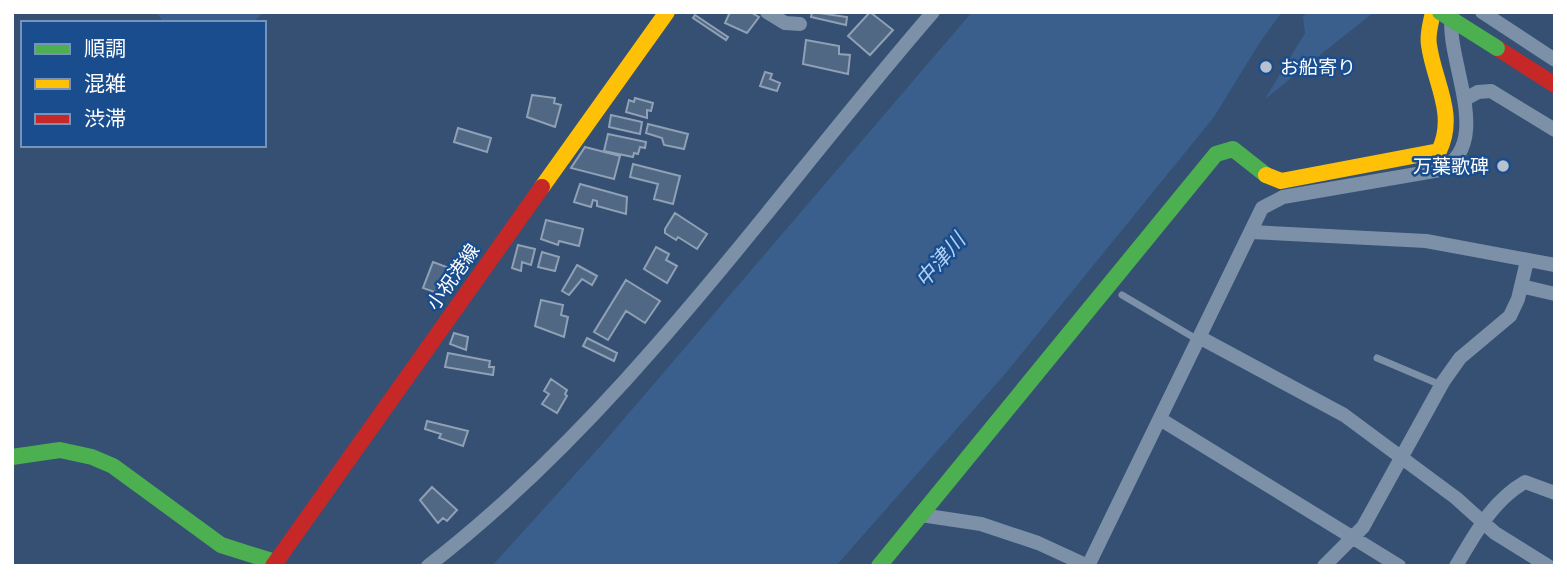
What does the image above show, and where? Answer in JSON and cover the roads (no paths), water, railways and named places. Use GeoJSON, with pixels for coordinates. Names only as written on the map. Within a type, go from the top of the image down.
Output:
{"type":"FeatureCollection","features":[{"type":"Feature","properties":{"kind":"street","name":"小祝港線"},"geometry":{"type":"LineString","coordinates":[[274,564],[667,12]]}},
{"type":"Feature","properties":{"kind":"street"},"geometry":{"type":"LineString","coordinates":[[767,12],[785,23],[800,24]]}},
{"type":"Feature","properties":{"kind":"street"},"geometry":{"type":"LineString","coordinates":[[428,566],[494,511],[604,401],[687,310],[848,109],[933,12]]}},
{"type":"Feature","properties":{"kind":"street"},"geometry":{"type":"LineString","coordinates":[[879,566],[1219,152],[1235,150],[1269,177],[1282,181],[1439,151],[1447,135],[1448,121],[1429,48],[1433,12]]}},
{"type":"Feature","properties":{"kind":"street"},"geometry":{"type":"LineString","coordinates":[[1440,12],[1555,85]]}},
{"type":"Feature","properties":{"kind":"street"},"geometry":{"type":"LineString","coordinates":[[920,515],[981,524],[1038,543],[1088,566],[1259,212],[1273,200],[1445,168],[1456,157],[1465,139],[1465,99],[1450,31],[1452,12]]}},
{"type":"Feature","properties":{"kind":"street"},"geometry":{"type":"LineString","coordinates":[[1482,12],[1555,60]]}},
{"type":"Feature","properties":{"kind":"street"},"geometry":{"type":"LineString","coordinates":[[1465,99],[1478,92],[1491,91],[1555,130]]}},
{"type":"Feature","properties":{"kind":"street"},"geometry":{"type":"LineString","coordinates":[[1251,232],[1426,241],[1555,265]]}},
{"type":"Feature","properties":{"kind":"street"},"geometry":{"type":"LineString","coordinates":[[1324,566],[1355,537],[1441,385],[1460,359],[1510,316],[1527,261]]}},
{"type":"Feature","properties":{"kind":"street"},"geometry":{"type":"LineString","coordinates":[[1521,286],[1555,294]]}},
{"type":"Feature","properties":{"kind":"street"},"geometry":{"type":"LineString","coordinates":[[1199,339],[1327,404],[1456,498],[1483,523],[1548,566]]}},
{"type":"Feature","properties":{"kind":"street"},"geometry":{"type":"LineString","coordinates":[[1160,419],[1399,566]]}},
{"type":"Feature","properties":{"kind":"street"},"geometry":{"type":"LineString","coordinates":[[12,457],[60,450],[92,457],[113,466],[221,545],[274,564]]}},
{"type":"Feature","properties":{"kind":"street"},"geometry":{"type":"LineString","coordinates":[[1456,566],[1483,523],[1506,496],[1525,482],[1555,493]]}},
{"type":"Feature","properties":{"kind":"lane"},"geometry":{"type":"LineString","coordinates":[[1122,295],[1199,339]]}},
{"type":"Feature","properties":{"kind":"lane"},"geometry":{"type":"LineString","coordinates":[[1377,358],[1441,385]]}},
{"type":"Feature","properties":{"kind":"water"},"geometry":{"type":"Polygon","coordinates":[[[156,12],[264,12],[254,21],[163,21],[156,12]]]}},
{"type":"Feature","properties":{"kind":"water","name":"中津川"},"geometry":{"type":"Polygon","coordinates":[[[972,12],[1282,12],[1260,42],[1214,117],[1005,374],[836,566],[492,566],[605,441],[972,12]]]}},
{"type":"Feature","properties":{"kind":"water"},"geometry":{"type":"Polygon","coordinates":[[[1307,12],[1374,12],[1265,99],[1305,33],[1303,17],[1307,12]]]}},
{"type":"Feature","properties":{"kind":"place","name":"お船寄り"},"geometry":{"type":"Point","coordinates":[1266,67]}},
{"type":"Feature","properties":{"kind":"place","name":"万葉歌碑"},"geometry":{"type":"Point","coordinates":[1503,166]}}]}
